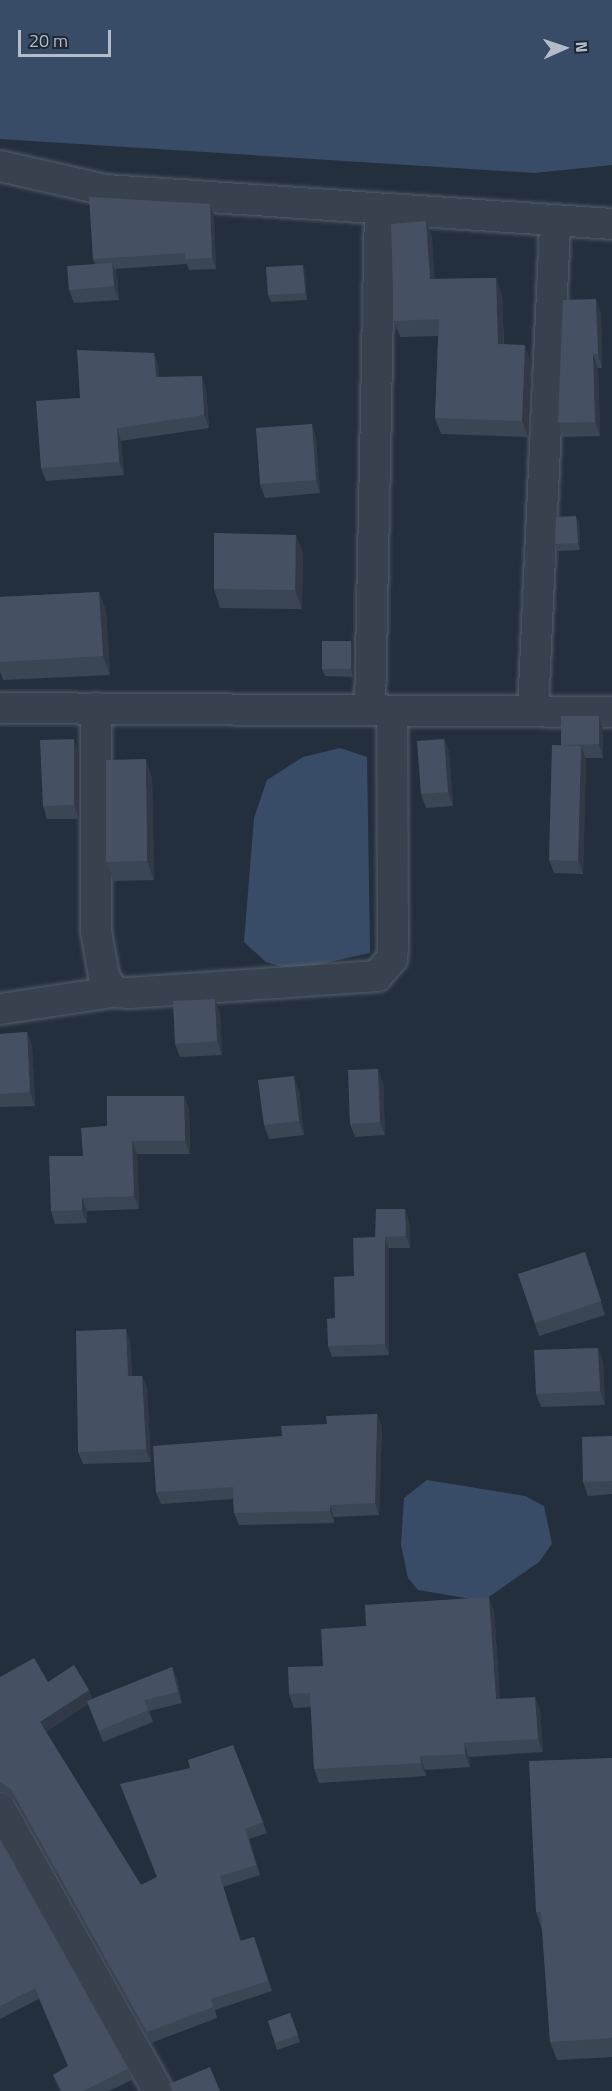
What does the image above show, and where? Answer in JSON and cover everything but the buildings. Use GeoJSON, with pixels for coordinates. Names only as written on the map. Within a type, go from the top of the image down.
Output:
{"type":"FeatureCollection","features":[{"type":"Feature","properties":{"kind":"street"},"geometry":{"type":"LineString","coordinates":[[0,166],[106,190],[612,224]]}},
{"type":"Feature","properties":{"kind":"street"},"geometry":{"type":"LineString","coordinates":[[0,1009],[113,992],[376,976],[392,958],[381,710],[380,208]]}},
{"type":"Feature","properties":{"kind":"street"},"geometry":{"type":"LineString","coordinates":[[533,711],[555,220]]}},
{"type":"Feature","properties":{"kind":"street"},"geometry":{"type":"LineString","coordinates":[[0,708],[612,712]]}},
{"type":"Feature","properties":{"kind":"street"},"geometry":{"type":"LineString","coordinates":[[96,708],[96,931],[104,976],[113,992]]}},
{"type":"Feature","properties":{"kind":"street"},"geometry":{"type":"LineString","coordinates":[[0,1808],[158,2091]]}},
{"type":"Feature","properties":{"kind":"water"},"geometry":{"type":"Polygon","coordinates":[[[0,0],[612,0],[612,165],[534,173],[0,139],[0,0]]]}},
{"type":"Feature","properties":{"kind":"water"},"geometry":{"type":"Polygon","coordinates":[[[340,748],[367,757],[370,953],[293,970],[266,962],[244,942],[254,818],[267,780],[303,757],[340,748]]]}},
{"type":"Feature","properties":{"kind":"water"},"geometry":{"type":"Polygon","coordinates":[[[427,1480],[525,1496],[544,1506],[552,1544],[539,1562],[483,1601],[418,1590],[408,1578],[401,1545],[404,1498],[427,1480]]]}}]}
